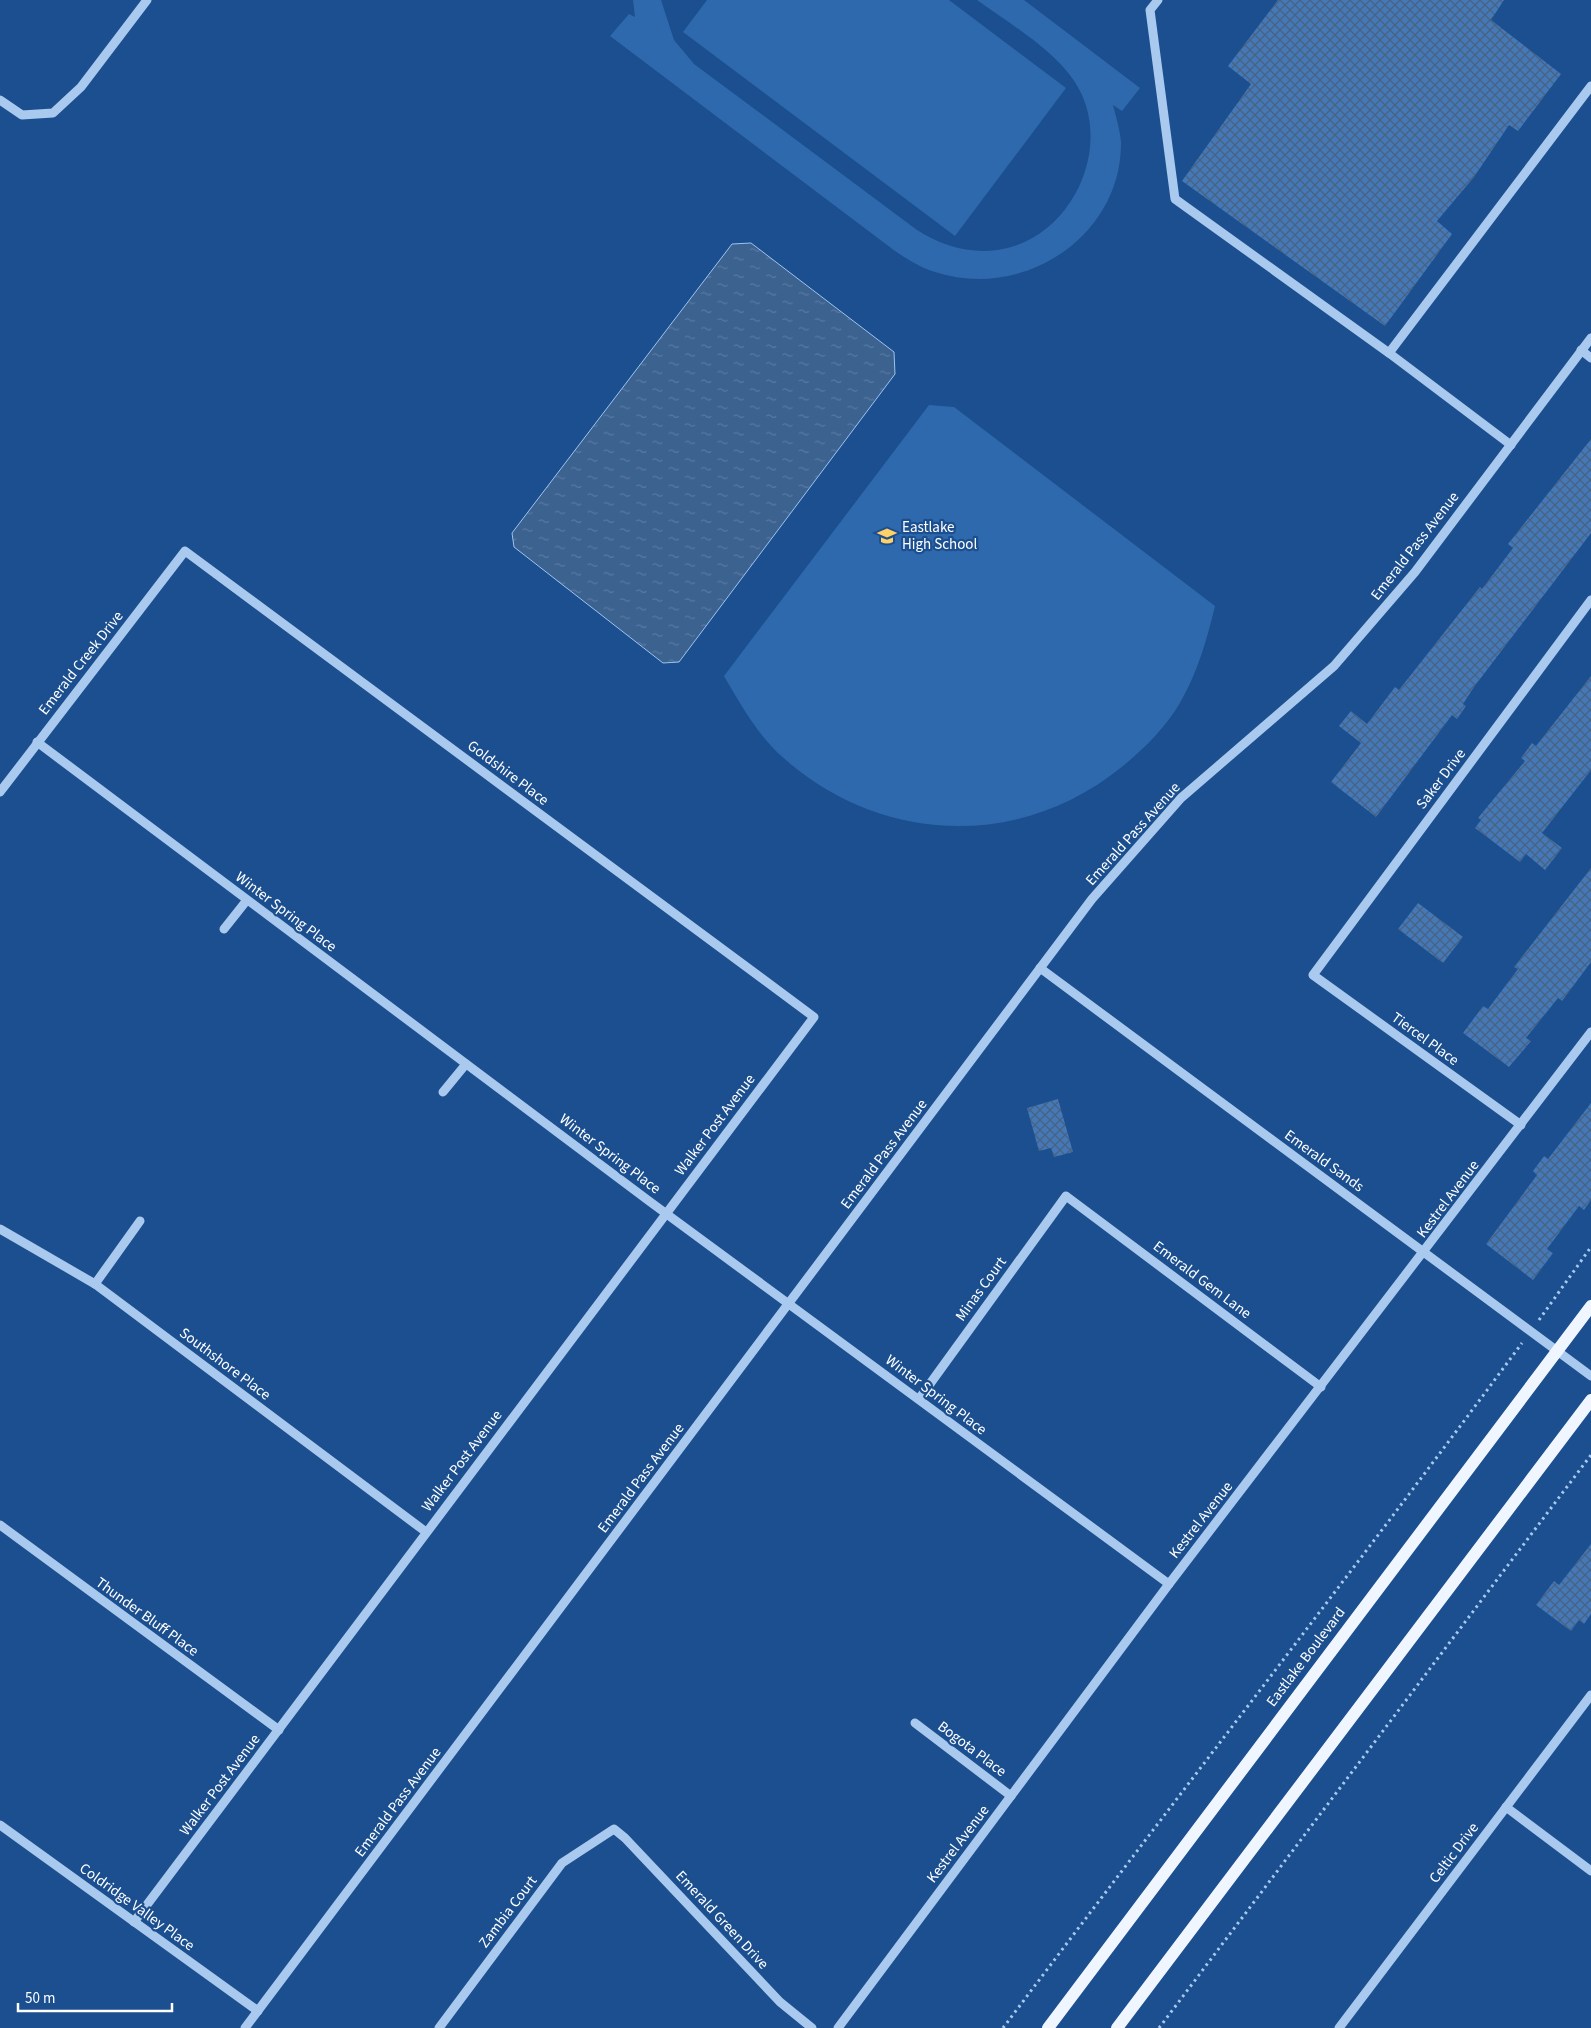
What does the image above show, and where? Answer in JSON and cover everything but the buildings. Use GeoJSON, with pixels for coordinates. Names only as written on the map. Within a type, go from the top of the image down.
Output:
{"type":"FeatureCollection","features":[{"type":"Feature","properties":{"kind":"main road","name":"Eastlake Boulevard"},"geometry":{"type":"LineString","coordinates":[[1048,2028],[1591,1306]]}},
{"type":"Feature","properties":{"kind":"main road"},"geometry":{"type":"LineString","coordinates":[[1117,2028],[1591,1400]]}},
{"type":"Feature","properties":{"kind":"street"},"geometry":{"type":"LineString","coordinates":[[0,100],[22,115],[53,113],[81,87],[146,0]]}},
{"type":"Feature","properties":{"kind":"street"},"geometry":{"type":"LineString","coordinates":[[1158,0],[1150,10],[1175,199],[1389,353],[1511,445]]}},
{"type":"Feature","properties":{"kind":"street"},"geometry":{"type":"LineString","coordinates":[[1389,353],[1591,86]]}},
{"type":"Feature","properties":{"kind":"street","name":"Emerald Pass Avenue"},"geometry":{"type":"LineString","coordinates":[[245,2028],[1092,900],[1181,798],[1334,666],[1415,572],[1591,338]]}},
{"type":"Feature","properties":{"kind":"street"},"geometry":{"type":"LineString","coordinates":[[1582,350],[1591,358]]}},
{"type":"Feature","properties":{"kind":"street","name":"Emerald Creek Drive"},"geometry":{"type":"LineString","coordinates":[[0,792],[185,551]]}},
{"type":"Feature","properties":{"kind":"street","name":"Goldshire Place"},"geometry":{"type":"LineString","coordinates":[[185,551],[814,1017]]}},
{"type":"Feature","properties":{"kind":"street","name":"Saker Drive"},"geometry":{"type":"LineString","coordinates":[[1313,975],[1589,607]]}},
{"type":"Feature","properties":{"kind":"street","name":"Winter Spring Place"},"geometry":{"type":"LineString","coordinates":[[38,742],[666,1213],[790,1302],[1169,1584]]}},
{"type":"Feature","properties":{"kind":"street"},"geometry":{"type":"LineString","coordinates":[[224,929],[248,900]]}},
{"type":"Feature","properties":{"kind":"street","name":"Emerald Sands"},"geometry":{"type":"LineString","coordinates":[[1040,968],[1591,1376]]}},
{"type":"Feature","properties":{"kind":"street","name":"Tiercel Place"},"geometry":{"type":"LineString","coordinates":[[1313,975],[1520,1126]]}},
{"type":"Feature","properties":{"kind":"street","name":"Walker Post Avenue"},"geometry":{"type":"LineString","coordinates":[[134,1922],[814,1017]]}},
{"type":"Feature","properties":{"kind":"street","name":"Kestrel Avenue"},"geometry":{"type":"LineString","coordinates":[[838,2028],[1169,1584],[1425,1253],[1591,1032]]}},
{"type":"Feature","properties":{"kind":"street"},"geometry":{"type":"LineString","coordinates":[[443,1092],[466,1064]]}},
{"type":"Feature","properties":{"kind":"street","name":"Emerald Gem Lane"},"geometry":{"type":"LineString","coordinates":[[1066,1196],[1321,1387]]}},
{"type":"Feature","properties":{"kind":"street","name":"Minas Court"},"geometry":{"type":"LineString","coordinates":[[918,1399],[1066,1196]]}},
{"type":"Feature","properties":{"kind":"street"},"geometry":{"type":"LineString","coordinates":[[95,1284],[140,1222]]}},
{"type":"Feature","properties":{"kind":"street","name":"Southshore Place"},"geometry":{"type":"LineString","coordinates":[[0,1230],[95,1284],[426,1532]]}},
{"type":"Feature","properties":{"kind":"street","name":"Thunder Bluff Place"},"geometry":{"type":"LineString","coordinates":[[0,1526],[279,1730]]}},
{"type":"Feature","properties":{"kind":"street","name":"Celtic Drive"},"geometry":{"type":"LineString","coordinates":[[1339,2028],[1591,1695]]}},
{"type":"Feature","properties":{"kind":"street","name":"Bogota Place"},"geometry":{"type":"LineString","coordinates":[[915,1723],[1011,1796]]}},
{"type":"Feature","properties":{"kind":"street"},"geometry":{"type":"LineString","coordinates":[[1506,1807],[1591,1871]]}},
{"type":"Feature","properties":{"kind":"street","name":"Coldridge Valley Place"},"geometry":{"type":"LineString","coordinates":[[0,1825],[258,2011]]}},
{"type":"Feature","properties":{"kind":"street","name":"Zambia Court"},"geometry":{"type":"LineString","coordinates":[[439,2028],[562,1864],[614,1829]]}},
{"type":"Feature","properties":{"kind":"street","name":"Emerald Green Drive"},"geometry":{"type":"LineString","coordinates":[[614,1829],[626,1838],[780,2002],[812,2028]]}},
{"type":"Feature","properties":{"kind":"path"},"geometry":{"type":"LineString","coordinates":[[1553,1300],[1591,1247]]}},
{"type":"Feature","properties":{"kind":"path"},"geometry":{"type":"LineString","coordinates":[[1003,2028],[1512,1356]]}},
{"type":"Feature","properties":{"kind":"path"},"geometry":{"type":"LineString","coordinates":[[1159,2028],[1591,1455]]}},
{"type":"Feature","properties":{"kind":"shaded area"},"geometry":{"type":"Polygon","coordinates":[[[633,0],[661,0],[674,40],[694,64],[917,230],[945,244],[976,251],[986,251],[1022,243],[1044,231],[1062,213],[1076,192],[1086,168],[1090,143],[1089,117],[1081,93],[1073,79],[1035,41],[977,0],[1024,0],[1140,88],[1122,111],[1113,105],[1121,142],[1117,176],[1105,206],[1086,233],[1061,254],[1032,269],[1001,277],[968,279],[935,272],[914,263],[895,251],[610,36],[629,14],[635,17],[633,0]]]}},
{"type":"Feature","properties":{"kind":"shaded area"},"geometry":{"type":"Polygon","coordinates":[[[707,0],[949,0],[1066,88],[955,236],[683,32],[707,0]]]}},
{"type":"Feature","properties":{"kind":"shaded area"},"geometry":{"type":"Polygon","coordinates":[[[929,405],[954,407],[1215,606],[1201,655],[1187,690],[1169,719],[1147,744],[1123,766],[1082,794],[1039,813],[994,823],[949,826],[903,820],[859,806],[817,783],[778,753],[748,716],[724,676],[929,405]]]}},
{"type":"Feature","properties":{"kind":"water"},"geometry":{"type":"Polygon","coordinates":[[[751,243],[894,352],[895,374],[679,662],[663,663],[514,547],[512,533],[732,244],[751,243]]]}},
{"type":"Feature","properties":{"kind":"place","name":"Eastlake High School"},"geometry":{"type":"Point","coordinates":[887,536]}}]}
